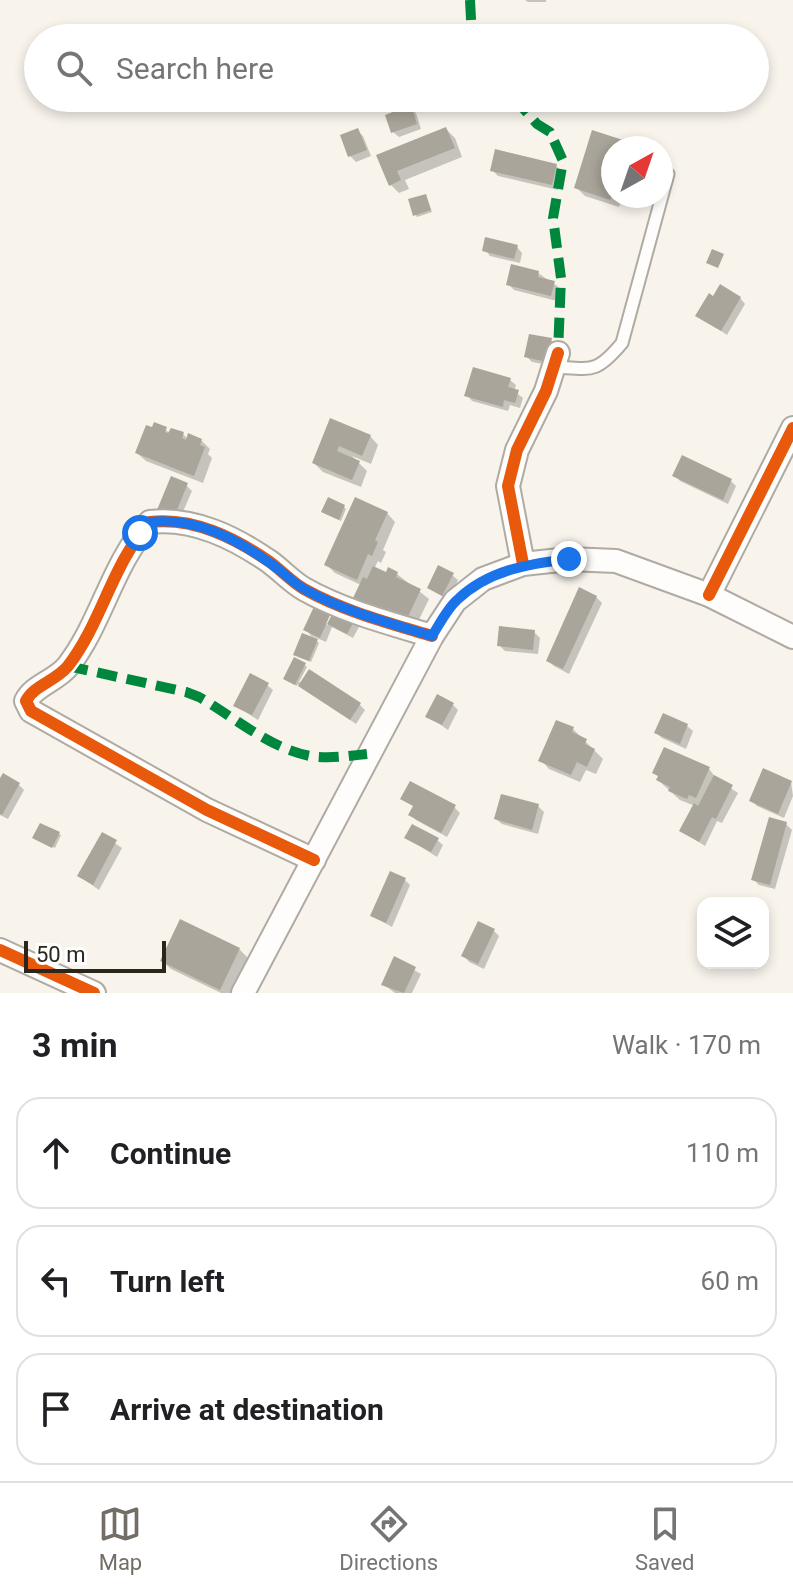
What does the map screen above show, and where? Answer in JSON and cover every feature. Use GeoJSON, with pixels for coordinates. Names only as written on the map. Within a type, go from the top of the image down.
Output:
{"type":"FeatureCollection","features":[{"type":"Feature","properties":{"kind":"street"},"geometry":{"type":"LineString","coordinates":[[523,564],[508,486],[517,450],[546,391],[556,360]]}},
{"type":"Feature","properties":{"kind":"street"},"geometry":{"type":"LineString","coordinates":[[709,595],[793,428]]}},
{"type":"Feature","properties":{"kind":"street"},"geometry":{"type":"LineString","coordinates":[[314,860],[207,810],[31,711],[26,701],[30,694],[59,676],[68,666],[84,641],[114,576],[150,522],[177,521],[216,532],[237,541],[302,588],[324,599],[432,636]]}},
{"type":"Feature","properties":{"kind":"street"},"geometry":{"type":"LineString","coordinates":[[243,993],[432,636],[455,601],[483,579],[523,564],[569,559],[616,561],[709,595],[793,637]]}},
{"type":"Feature","properties":{"kind":"street"},"geometry":{"type":"LineString","coordinates":[[0,950],[94,993]]}},
{"type":"Feature","properties":{"kind":"lane"},"geometry":{"type":"LineString","coordinates":[[556,360],[587,369],[604,364],[622,343],[659,208]]}},
{"type":"Feature","properties":{"kind":"building"},"geometry":{"type":"Polygon","coordinates":[[[413,112],[417,124],[391,133],[385,115],[413,112]]]}},
{"type":"Feature","properties":{"kind":"building"},"geometry":{"type":"Polygon","coordinates":[[[446,127],[455,148],[397,171],[401,180],[389,186],[376,155],[446,127]]]}},
{"type":"Feature","properties":{"kind":"building"},"geometry":{"type":"Polygon","coordinates":[[[358,128],[367,150],[348,157],[340,135],[358,128]]]}},
{"type":"Feature","properties":{"kind":"building"},"geometry":{"type":"Polygon","coordinates":[[[592,130],[610,136],[601,136],[601,197],[574,188],[592,130]]]}},
{"type":"Feature","properties":{"kind":"building"},"geometry":{"type":"Polygon","coordinates":[[[495,149],[557,164],[552,185],[490,171],[495,149]]]}},
{"type":"Feature","properties":{"kind":"building"},"geometry":{"type":"Polygon","coordinates":[[[426,194],[431,210],[413,216],[408,199],[426,194]]]}},
{"type":"Feature","properties":{"kind":"building"},"geometry":{"type":"Polygon","coordinates":[[[485,237],[518,245],[514,259],[482,251],[485,237]]]}},
{"type":"Feature","properties":{"kind":"building"},"geometry":{"type":"Polygon","coordinates":[[[712,249],[724,254],[718,268],[706,263],[712,249]]]}},
{"type":"Feature","properties":{"kind":"building"},"geometry":{"type":"Polygon","coordinates":[[[511,264],[539,271],[538,277],[555,281],[551,296],[506,285],[511,264]]]}},
{"type":"Feature","properties":{"kind":"building"},"geometry":{"type":"Polygon","coordinates":[[[720,284],[741,297],[721,331],[695,316],[709,293],[713,296],[720,284]]]}},
{"type":"Feature","properties":{"kind":"building"},"geometry":{"type":"Polygon","coordinates":[[[529,334],[552,338],[547,362],[524,357],[529,334]]]}},
{"type":"Feature","properties":{"kind":"building"},"geometry":{"type":"Polygon","coordinates":[[[473,367],[511,378],[508,387],[519,390],[515,403],[504,400],[503,407],[464,396],[473,367]]]}},
{"type":"Feature","properties":{"kind":"building"},"geometry":{"type":"Polygon","coordinates":[[[330,418],[371,435],[362,456],[339,446],[337,451],[360,461],[352,480],[312,463],[330,418]]]}},
{"type":"Feature","properties":{"kind":"building"},"geometry":{"type":"Polygon","coordinates":[[[154,422],[167,427],[165,432],[168,433],[171,428],[184,432],[182,438],[186,440],[188,433],[202,439],[200,445],[205,447],[194,476],[135,453],[146,425],[152,427],[154,422]]]}},
{"type":"Feature","properties":{"kind":"building"},"geometry":{"type":"Polygon","coordinates":[[[682,455],[732,479],[723,500],[672,476],[682,455]]]}},
{"type":"Feature","properties":{"kind":"building"},"geometry":{"type":"Polygon","coordinates":[[[171,476],[188,483],[174,517],[157,510],[171,476]]]}},
{"type":"Feature","properties":{"kind":"building"},"geometry":{"type":"Polygon","coordinates":[[[328,497],[345,505],[339,520],[321,512],[328,497]]]}},
{"type":"Feature","properties":{"kind":"building"},"geometry":{"type":"Polygon","coordinates":[[[355,497],[388,512],[375,540],[378,542],[372,556],[368,554],[357,580],[324,565],[355,497]]]}},
{"type":"Feature","properties":{"kind":"building"},"geometry":{"type":"Polygon","coordinates":[[[438,565],[454,573],[442,596],[427,588],[438,565]]]}},
{"type":"Feature","properties":{"kind":"building"},"geometry":{"type":"Polygon","coordinates":[[[373,566],[386,572],[388,567],[398,572],[396,577],[421,589],[405,623],[353,598],[363,577],[367,579],[373,566]]]}},
{"type":"Feature","properties":{"kind":"building"},"geometry":{"type":"Polygon","coordinates":[[[579,587],[597,596],[563,669],[546,661],[579,587]]]}},
{"type":"Feature","properties":{"kind":"building"},"geometry":{"type":"Polygon","coordinates":[[[318,598],[334,606],[320,638],[303,630],[318,598]]]}},
{"type":"Feature","properties":{"kind":"building"},"geometry":{"type":"Polygon","coordinates":[[[336,607],[356,618],[347,634],[327,624],[336,607]]]}},
{"type":"Feature","properties":{"kind":"building"},"geometry":{"type":"Polygon","coordinates":[[[499,626],[535,630],[533,650],[497,646],[499,626]]]}},
{"type":"Feature","properties":{"kind":"building"},"geometry":{"type":"Polygon","coordinates":[[[302,633],[318,639],[309,661],[293,655],[302,633]]]}},
{"type":"Feature","properties":{"kind":"building"},"geometry":{"type":"Polygon","coordinates":[[[294,657],[306,663],[295,685],[283,679],[294,657]]]}},
{"type":"Feature","properties":{"kind":"building"},"geometry":{"type":"Polygon","coordinates":[[[309,669],[361,703],[350,720],[298,686],[309,669]]]}},
{"type":"Feature","properties":{"kind":"building"},"geometry":{"type":"Polygon","coordinates":[[[250,673],[269,683],[252,715],[233,706],[250,673]]]}},
{"type":"Feature","properties":{"kind":"building"},"geometry":{"type":"Polygon","coordinates":[[[437,694],[454,703],[442,725],[425,717],[437,694]]]}},
{"type":"Feature","properties":{"kind":"building"},"geometry":{"type":"Polygon","coordinates":[[[663,713],[688,724],[680,744],[654,733],[663,713]]]}},
{"type":"Feature","properties":{"kind":"building"},"geometry":{"type":"Polygon","coordinates":[[[556,720],[574,727],[572,732],[587,739],[585,744],[595,749],[587,767],[577,762],[571,775],[538,761],[556,720]]]}},
{"type":"Feature","properties":{"kind":"building"},"geometry":{"type":"Polygon","coordinates":[[[664,747],[710,767],[696,798],[689,795],[687,799],[668,791],[670,787],[656,780],[658,776],[652,773],[664,747]]]}},
{"type":"Feature","properties":{"kind":"building"},"geometry":{"type":"Polygon","coordinates":[[[763,768],[792,781],[778,814],[749,801],[763,768]]]}},
{"type":"Feature","properties":{"kind":"building"},"geometry":{"type":"Polygon","coordinates":[[[3,773],[20,783],[2,815],[0,778],[3,773]]]}},
{"type":"Feature","properties":{"kind":"building"},"geometry":{"type":"Polygon","coordinates":[[[714,775],[733,785],[716,819],[712,817],[699,842],[679,831],[694,803],[698,806],[714,775]]]}},
{"type":"Feature","properties":{"kind":"building"},"geometry":{"type":"Polygon","coordinates":[[[410,781],[456,805],[441,833],[408,815],[413,806],[400,799],[410,781]]]}},
{"type":"Feature","properties":{"kind":"building"},"geometry":{"type":"Polygon","coordinates":[[[501,794],[539,804],[532,830],[494,819],[501,794]]]}},
{"type":"Feature","properties":{"kind":"building"},"geometry":{"type":"Polygon","coordinates":[[[769,817],[787,822],[770,885],[751,880],[769,817]]]}},
{"type":"Feature","properties":{"kind":"building"},"geometry":{"type":"Polygon","coordinates":[[[40,823],[60,832],[52,848],[32,838],[40,823]]]}},
{"type":"Feature","properties":{"kind":"building"},"geometry":{"type":"Polygon","coordinates":[[[412,824],[439,838],[431,852],[404,838],[412,824]]]}},
{"type":"Feature","properties":{"kind":"building"},"geometry":{"type":"Polygon","coordinates":[[[102,832],[117,840],[93,885],[77,876],[102,832]]]}},
{"type":"Feature","properties":{"kind":"building"},"geometry":{"type":"Polygon","coordinates":[[[390,871],[406,878],[386,923],[370,916],[390,871]]]}},
{"type":"Feature","properties":{"kind":"building"},"geometry":{"type":"Polygon","coordinates":[[[180,919],[240,948],[220,990],[160,961],[180,919]]]}},
{"type":"Feature","properties":{"kind":"building"},"geometry":{"type":"Polygon","coordinates":[[[478,921],[495,929],[478,964],[461,956],[478,921]]]}},
{"type":"Feature","properties":{"kind":"building"},"geometry":{"type":"Polygon","coordinates":[[[394,956],[416,967],[404,993],[381,985],[394,956]]]}},
{"type":"Feature","properties":{"kind":"marked path"},"geometry":{"type":"LineString","coordinates":[[470,0],[471,24]]}},
{"type":"Feature","properties":{"kind":"marked path"},"geometry":{"type":"LineString","coordinates":[[526,112],[550,132],[563,161],[553,218],[561,278],[558,353]]}},
{"type":"Feature","properties":{"kind":"marked path"},"geometry":{"type":"LineString","coordinates":[[68,666],[186,692],[266,739],[295,752],[324,757],[367,754]]}},
{"type":"Feature","properties":{"kind":"cycle path"},"geometry":{"type":"LineString","coordinates":[[523,564],[508,486],[517,450],[546,391],[558,353]]}},
{"type":"Feature","properties":{"kind":"cycle path"},"geometry":{"type":"LineString","coordinates":[[709,595],[793,428]]}},
{"type":"Feature","properties":{"kind":"cycle path"},"geometry":{"type":"LineString","coordinates":[[314,860],[207,810],[31,711],[26,701],[34,691],[58,676],[80,649],[116,574],[150,522],[198,526],[228,537],[257,553],[319,597],[366,616],[432,636]]}},
{"type":"Feature","properties":{"kind":"cycle path"},"geometry":{"type":"LineString","coordinates":[[0,950],[94,993]]}},
{"type":"Feature","properties":{"kind":"route"},"geometry":{"type":"LineString","coordinates":[[140,533],[150,522],[164,520],[205,528],[237,541],[302,588],[324,599],[432,636],[455,601],[483,579],[523,564],[569,559]]}}]}
